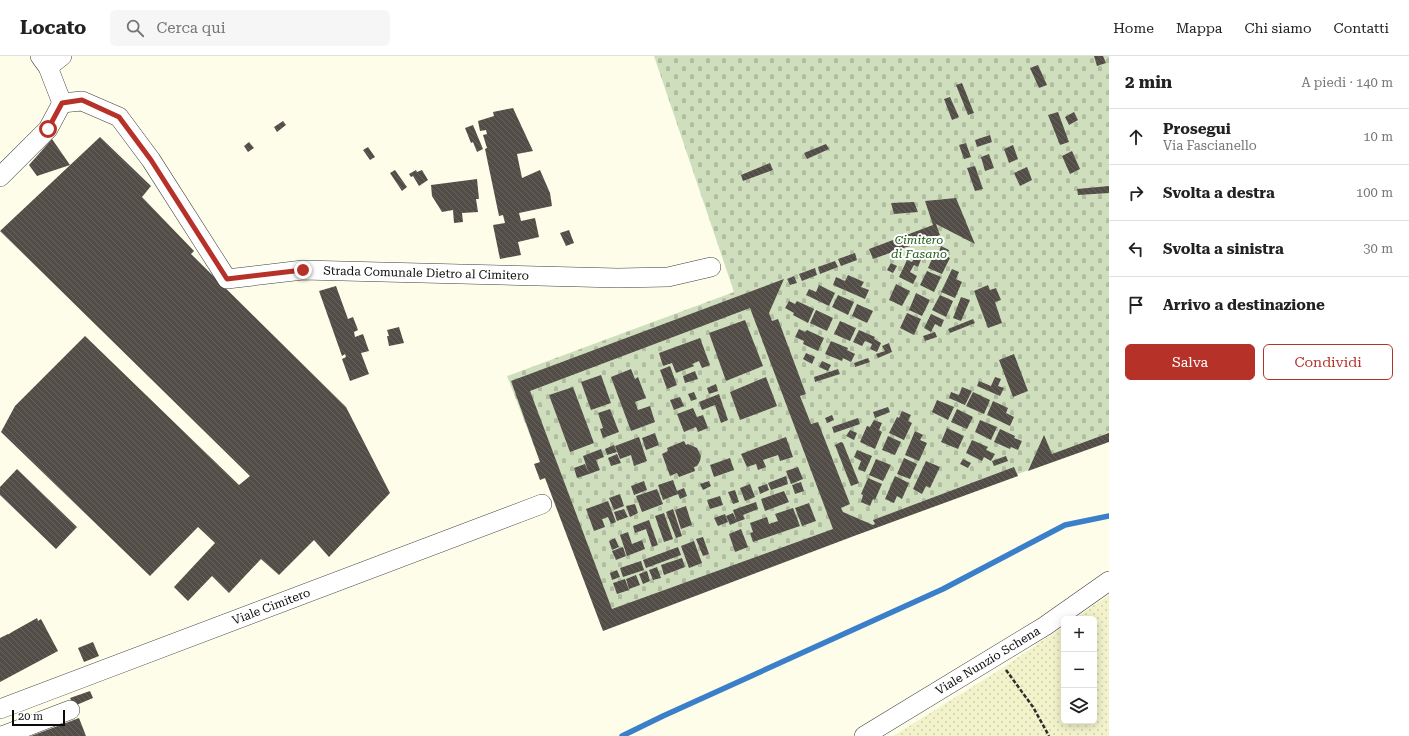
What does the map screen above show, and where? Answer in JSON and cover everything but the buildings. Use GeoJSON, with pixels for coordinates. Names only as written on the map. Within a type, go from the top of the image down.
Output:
{"type":"FeatureCollection","features":[{"type":"Feature","properties":{"kind":"street"},"geometry":{"type":"LineString","coordinates":[[0,177],[48,129],[62,103],[50,60]]}},
{"type":"Feature","properties":{"kind":"street","name":"Strada Comunale Dietro al Cimitero"},"geometry":{"type":"LineString","coordinates":[[62,103],[82,100],[119,117],[151,160],[227,279],[303,270],[618,278],[668,277],[711,267]]}},
{"type":"Feature","properties":{"kind":"street","name":"Viale Cimitero"},"geometry":{"type":"LineString","coordinates":[[0,709],[542,504]]}},
{"type":"Feature","properties":{"kind":"street","name":"Viale Nunzio Schena"},"geometry":{"type":"LineString","coordinates":[[864,736],[1045,626],[1109,581]]}},
{"type":"Feature","properties":{"kind":"street"},"geometry":{"type":"LineString","coordinates":[[2,736],[70,710]]}},
{"type":"Feature","properties":{"kind":"path"},"geometry":{"type":"LineString","coordinates":[[996,656],[1033,707],[1049,736]]}},
{"type":"Feature","properties":{"kind":"green space","name":"Cimitero di Fasano"},"geometry":{"type":"Polygon","coordinates":[[[654,56],[1109,56],[1109,440],[857,534],[602,623],[507,376],[734,292],[654,56]]]}},
{"type":"Feature","properties":{"kind":"green space"},"geometry":{"type":"Polygon","coordinates":[[[1109,595],[1109,736],[893,736],[1001,669],[1061,628],[1061,724],[1097,724],[1097,616],[1078,616],[1109,595]]]}},
{"type":"Feature","properties":{"kind":"waterway"},"geometry":{"type":"LineString","coordinates":[[622,736],[943,589],[1065,525],[1109,516]]}},
{"type":"Feature","properties":{"kind":"route"},"geometry":{"type":"LineString","coordinates":[[48,129],[62,103],[82,100],[119,117],[151,160],[227,279],[303,270]]}}]}
